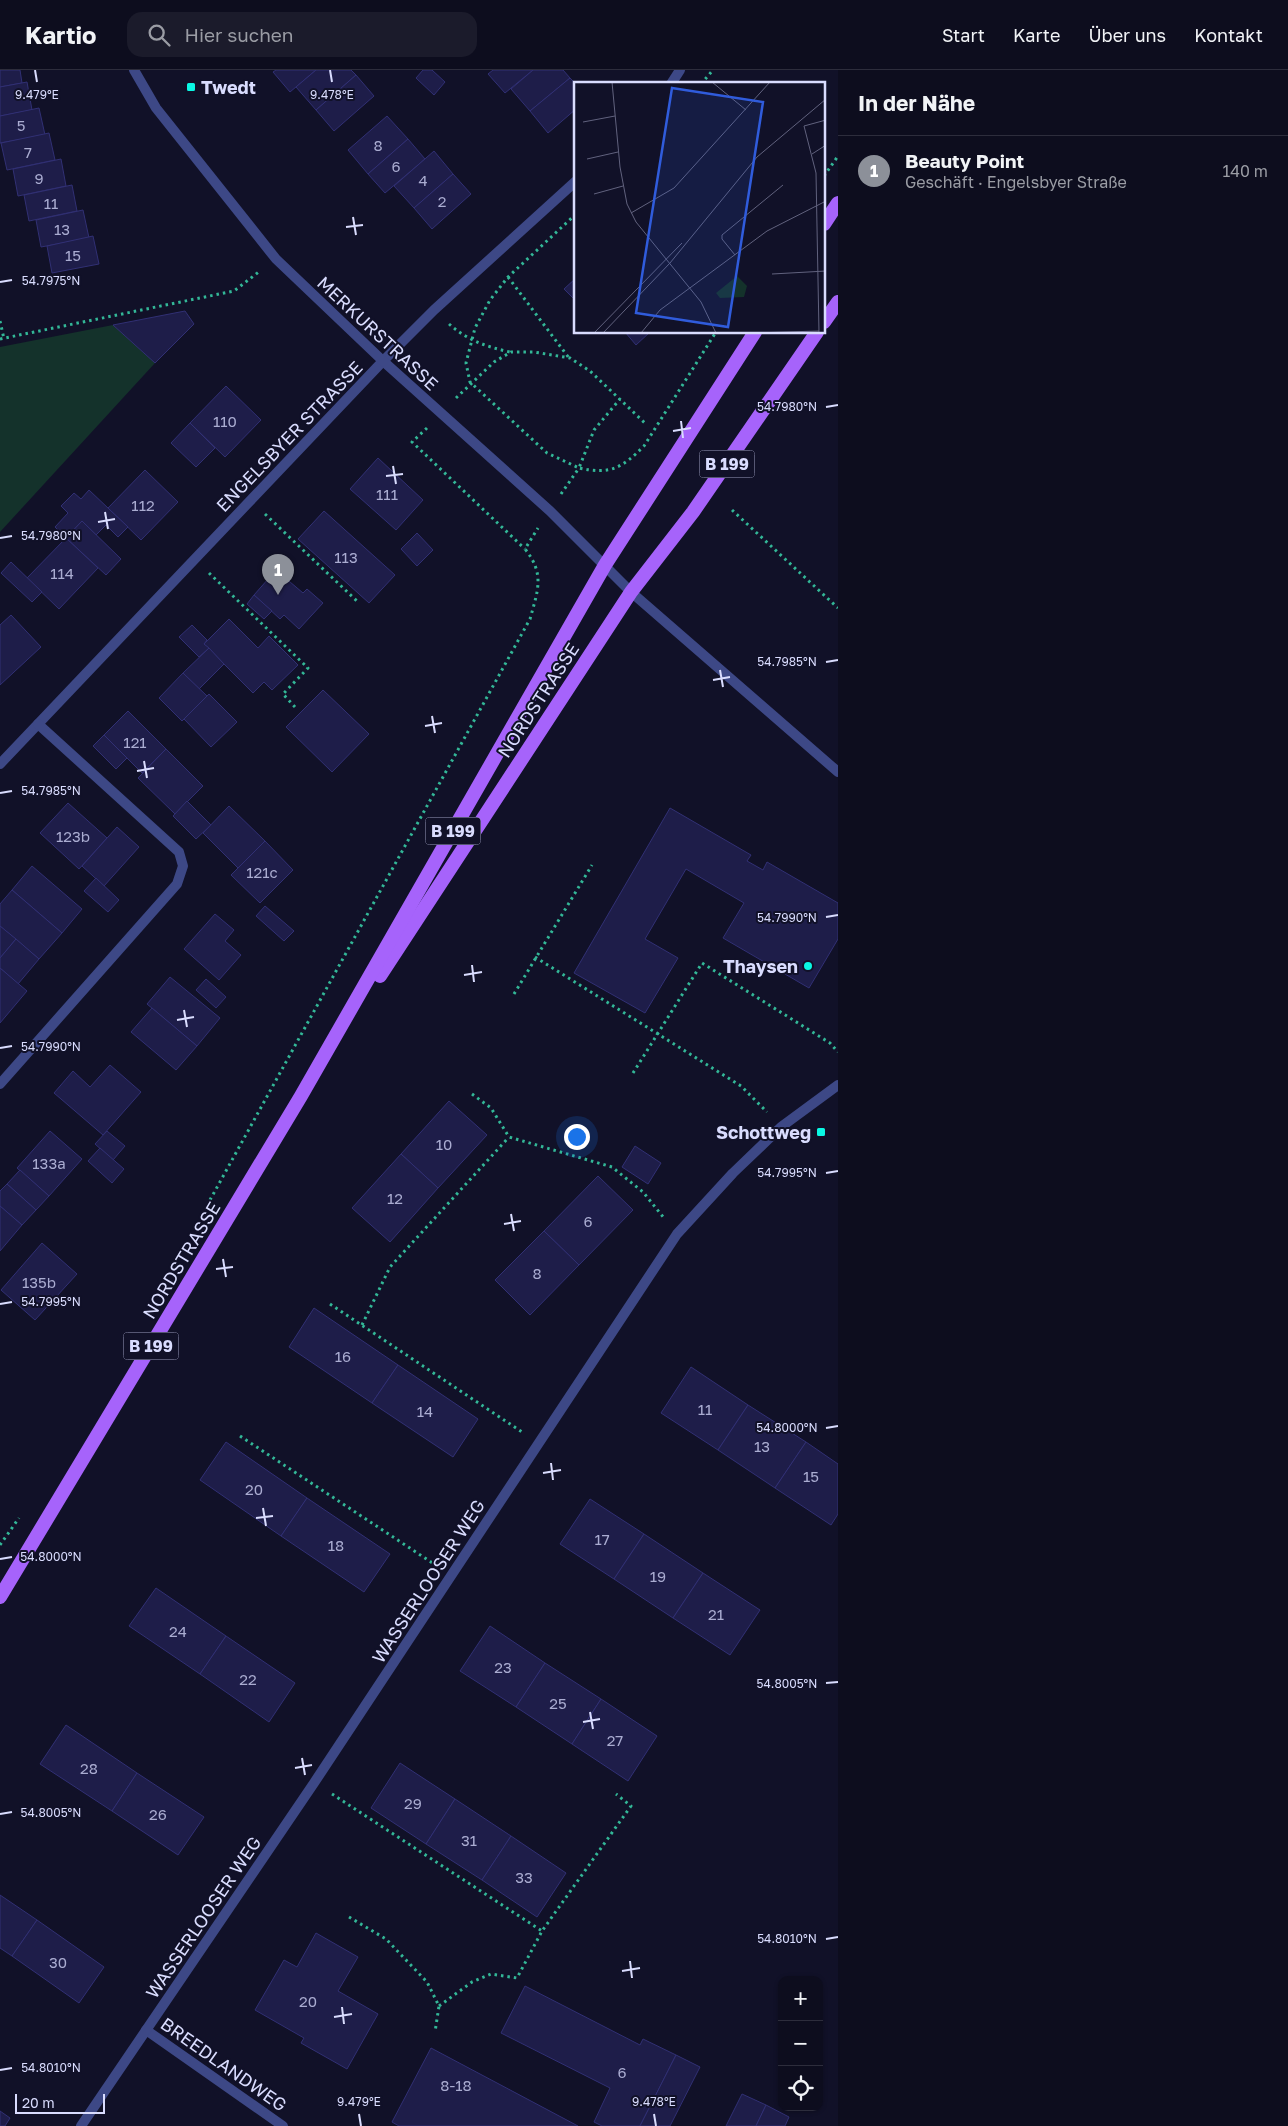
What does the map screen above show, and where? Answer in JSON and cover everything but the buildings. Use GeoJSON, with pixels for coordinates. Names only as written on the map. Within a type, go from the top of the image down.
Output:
{"type":"FeatureCollection","features":[{"type":"Feature","properties":{"kind":"main road"},"geometry":{"type":"LineString","coordinates":[[826,221],[838,203]]}},
{"type":"Feature","properties":{"kind":"main road"},"geometry":{"type":"LineString","coordinates":[[826,319],[838,302]]}},
{"type":"Feature","properties":{"kind":"main road","name":"NORDSTRASSE"},"geometry":{"type":"LineString","coordinates":[[0,1597],[301,1096],[605,565],[754,334]]}},
{"type":"Feature","properties":{"kind":"main road","name":"NORDSTRASSE"},"geometry":{"type":"LineString","coordinates":[[301,1096],[631,592],[693,512],[816,334]]}},
{"type":"Feature","properties":{"kind":"street","name":"MERKURSTRASSE"},"geometry":{"type":"LineString","coordinates":[[134,70],[156,108],[276,259],[383,361],[550,511],[631,592]]}},
{"type":"Feature","properties":{"kind":"street"},"geometry":{"type":"LineString","coordinates":[[672,82],[680,70]]}},
{"type":"Feature","properties":{"kind":"street","name":"ENGELSBYER STRASSE"},"geometry":{"type":"LineString","coordinates":[[0,764],[383,361],[434,310],[574,183]]}},
{"type":"Feature","properties":{"kind":"street"},"geometry":{"type":"LineString","coordinates":[[631,592],[838,772]]}},
{"type":"Feature","properties":{"kind":"street"},"geometry":{"type":"LineString","coordinates":[[0,1084],[177,884],[183,866],[179,852],[38,724]]}},
{"type":"Feature","properties":{"kind":"street","name":"WASSERLOOSER WEG"},"geometry":{"type":"LineString","coordinates":[[81,2126],[314,1783],[677,1234],[733,1173],[781,1127],[838,1085]]}},
{"type":"Feature","properties":{"kind":"street","name":"BREEDLANDWEG"},"geometry":{"type":"LineString","coordinates":[[146,2030],[284,2126]]}},
{"type":"Feature","properties":{"kind":"path"},"geometry":{"type":"LineString","coordinates":[[703,82],[714,70]]}},
{"type":"Feature","properties":{"kind":"path"},"geometry":{"type":"LineString","coordinates":[[826,173],[838,156]]}},
{"type":"Feature","properties":{"kind":"path"},"geometry":{"type":"LineString","coordinates":[[574,216],[508,277],[490,300],[475,328],[466,363],[470,382],[547,453],[579,468],[594,430],[620,400]]}},
{"type":"Feature","properties":{"kind":"path"},"geometry":{"type":"LineString","coordinates":[[495,254],[508,277],[570,358],[590,371],[647,425]]}},
{"type":"Feature","properties":{"kind":"path"},"geometry":{"type":"LineString","coordinates":[[0,321],[2,339],[234,291],[276,259]]}},
{"type":"Feature","properties":{"kind":"path"},"geometry":{"type":"LineString","coordinates":[[434,310],[460,333],[492,348],[511,352],[534,352],[570,358]]}},
{"type":"Feature","properties":{"kind":"path"},"geometry":{"type":"LineString","coordinates":[[644,446],[715,334]]}},
{"type":"Feature","properties":{"kind":"path"},"geometry":{"type":"LineString","coordinates":[[470,382],[494,362],[511,352]]}},
{"type":"Feature","properties":{"kind":"path"},"geometry":{"type":"LineString","coordinates":[[412,442],[524,549]]}},
{"type":"Feature","properties":{"kind":"path"},"geometry":{"type":"LineString","coordinates":[[250,500],[359,603]]}},
{"type":"Feature","properties":{"kind":"path"},"geometry":{"type":"LineString","coordinates":[[732,510],[838,608]]}},
{"type":"Feature","properties":{"kind":"path"},"geometry":{"type":"LineString","coordinates":[[194,559],[308,668],[283,694],[295,707]]}},
{"type":"Feature","properties":{"kind":"path"},"geometry":{"type":"LineString","coordinates":[[207,1205],[530,618]]}},
{"type":"Feature","properties":{"kind":"path"},"geometry":{"type":"LineString","coordinates":[[514,994],[592,865]]}},
{"type":"Feature","properties":{"kind":"path"},"geometry":{"type":"LineString","coordinates":[[535,957],[741,1086],[781,1127]]}},
{"type":"Feature","properties":{"kind":"path"},"geometry":{"type":"LineString","coordinates":[[633,1073],[702,963],[830,1043],[838,1052]]}},
{"type":"Feature","properties":{"kind":"path"},"geometry":{"type":"LineString","coordinates":[[472,1094],[491,1108],[509,1137],[612,1167],[644,1192],[677,1234]]}},
{"type":"Feature","properties":{"kind":"path"},"geometry":{"type":"LineString","coordinates":[[362,1326],[390,1267],[509,1137]]}},
{"type":"Feature","properties":{"kind":"path"},"geometry":{"type":"LineString","coordinates":[[330,1304],[539,1443]]}},
{"type":"Feature","properties":{"kind":"path"},"geometry":{"type":"LineString","coordinates":[[240,1436],[451,1576]]}},
{"type":"Feature","properties":{"kind":"path"},"geometry":{"type":"LineString","coordinates":[[0,1545],[22,1514]]}},
{"type":"Feature","properties":{"kind":"path"},"geometry":{"type":"LineString","coordinates":[[314,1783],[542,1931]]}},
{"type":"Feature","properties":{"kind":"path"},"geometry":{"type":"LineString","coordinates":[[439,2006],[472,1982],[491,1974],[518,1978],[542,1931],[631,1806],[616,1794]]}},
{"type":"Feature","properties":{"kind":"path"},"geometry":{"type":"LineString","coordinates":[[348,1917],[386,1940],[427,1982],[439,2006],[435,2032]]}},
{"type":"Feature","properties":{"kind":"green space"},"geometry":{"type":"Polygon","coordinates":[[[113,325],[155,363],[0,532],[0,347],[113,325]]]}},
{"type":"Feature","properties":{"kind":"place","name":"Twedt"},"geometry":{"type":"Point","coordinates":[191,87]}},
{"type":"Feature","properties":{"kind":"place","name":"Beauty Point"},"geometry":{"type":"Point","coordinates":[278,595]}},
{"type":"Feature","properties":{"kind":"place","name":"Thaysen"},"geometry":{"type":"Point","coordinates":[808,966]}},
{"type":"Feature","properties":{"kind":"place","name":"Schottweg"},"geometry":{"type":"Point","coordinates":[821,1132]}}]}
